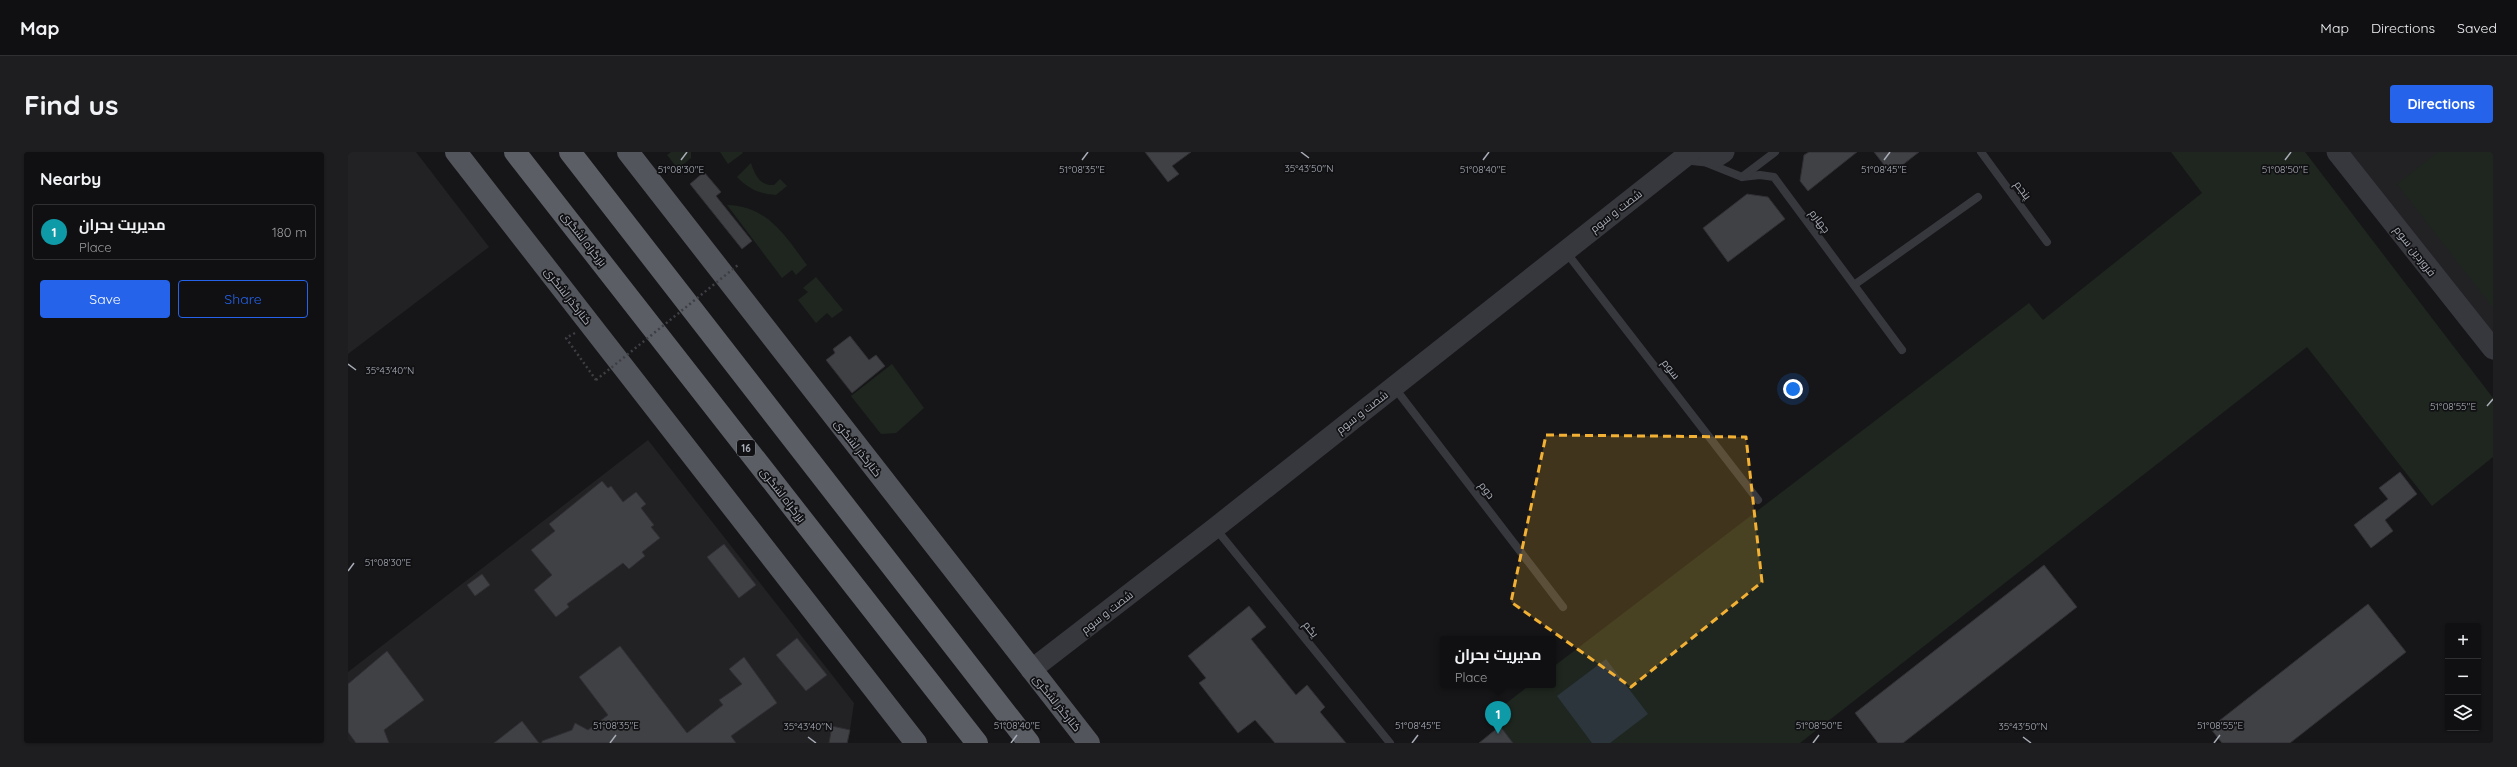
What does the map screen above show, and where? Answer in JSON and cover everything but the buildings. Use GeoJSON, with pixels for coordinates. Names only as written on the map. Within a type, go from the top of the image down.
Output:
{"type":"FeatureCollection","features":[{"type":"Feature","properties":{"kind":"highway","name":"بزرگراه لشگری"},"geometry":{"type":"LineString","coordinates":[[516,152],[977,743]]}},
{"type":"Feature","properties":{"kind":"highway"},"geometry":{"type":"LineString","coordinates":[[570,152],[1029,743]]}},
{"type":"Feature","properties":{"kind":"main road","name":"کنارگذر لشگری"},"geometry":{"type":"LineString","coordinates":[[456,152],[916,743]]}},
{"type":"Feature","properties":{"kind":"main road","name":"کنارگذر لشگری"},"geometry":{"type":"LineString","coordinates":[[628,152],[1089,743]]}},
{"type":"Feature","properties":{"kind":"street"},"geometry":{"type":"LineString","coordinates":[[1689,153],[1716,157],[1724,152]]}},
{"type":"Feature","properties":{"kind":"street","name":"فروردین سوم"},"geometry":{"type":"LineString","coordinates":[[2337,152],[2493,350]]}},
{"type":"Feature","properties":{"kind":"street","name":"شصت و سوم"},"geometry":{"type":"LineString","coordinates":[[1031,670],[1215,528],[1689,153]]}},
{"type":"Feature","properties":{"kind":"lane"},"geometry":{"type":"LineString","coordinates":[[1742,177],[1775,152]]}},
{"type":"Feature","properties":{"kind":"lane","name":"پنجم"},"geometry":{"type":"LineString","coordinates":[[1981,152],[2047,242]]}},
{"type":"Feature","properties":{"kind":"lane","name":"چهارم"},"geometry":{"type":"LineString","coordinates":[[1689,153],[1742,177],[1760,175],[1774,177],[1902,350]]}},
{"type":"Feature","properties":{"kind":"lane"},"geometry":{"type":"LineString","coordinates":[[1854,285],[1978,197]]}},
{"type":"Feature","properties":{"kind":"lane","name":"سوم"},"geometry":{"type":"LineString","coordinates":[[1566,251],[1758,500]]}},
{"type":"Feature","properties":{"kind":"lane","name":"دوم"},"geometry":{"type":"LineString","coordinates":[[1394,386],[1563,607]]}},
{"type":"Feature","properties":{"kind":"lane","name":"یکم"},"geometry":{"type":"LineString","coordinates":[[1215,528],[1390,743]]}},
{"type":"Feature","properties":{"kind":"path"},"geometry":{"type":"LineString","coordinates":[[566,338],[596,380],[738,265]]}},
{"type":"Feature","properties":{"kind":"highlighted area"},"geometry":{"type":"Polygon","coordinates":[[[1546,435],[1746,437],[1762,582],[1631,687],[1511,602],[1546,435]]]}},
{"type":"Feature","properties":{"kind":"shaded area"},"geometry":{"type":"Polygon","coordinates":[[[348,152],[416,152],[489,247],[348,354],[348,152]]]}},
{"type":"Feature","properties":{"kind":"shaded area"},"geometry":{"type":"Polygon","coordinates":[[[671,152],[691,152],[691,158],[678,169],[667,155],[671,152]]]}},
{"type":"Feature","properties":{"kind":"shaded area"},"geometry":{"type":"Polygon","coordinates":[[[720,152],[742,152],[743,153],[728,164],[720,152]]]}},
{"type":"Feature","properties":{"kind":"shaded area"},"geometry":{"type":"Polygon","coordinates":[[[2171,152],[2305,152],[2493,398],[2493,457],[2432,506],[2307,347],[1800,743],[1513,743],[1491,715],[1526,688],[1556,688],[1556,665],[2029,303],[2043,320],[2202,193],[2171,152]]]}},
{"type":"Feature","properties":{"kind":"shaded area"},"geometry":{"type":"Polygon","coordinates":[[[2348,152],[2493,152],[2493,340],[2348,152]]]}},
{"type":"Feature","properties":{"kind":"shaded area"},"geometry":{"type":"Polygon","coordinates":[[[2438,152],[2493,152],[2493,308],[2397,184],[2438,152]]]}},
{"type":"Feature","properties":{"kind":"shaded area"},"geometry":{"type":"Polygon","coordinates":[[[751,163],[756,175],[765,184],[774,185],[780,179],[787,186],[776,195],[759,192],[750,188],[737,177],[751,163]]]}},
{"type":"Feature","properties":{"kind":"shaded area"},"geometry":{"type":"Polygon","coordinates":[[[727,205],[754,211],[765,217],[783,234],[807,265],[796,275],[792,270],[782,278],[727,205]]]}},
{"type":"Feature","properties":{"kind":"shaded area"},"geometry":{"type":"Polygon","coordinates":[[[816,277],[843,310],[832,318],[827,313],[816,323],[798,300],[808,292],[803,288],[816,277]]]}},
{"type":"Feature","properties":{"kind":"shaded area"},"geometry":{"type":"Polygon","coordinates":[[[892,364],[924,408],[896,433],[881,434],[851,396],[892,364]]]}},
{"type":"Feature","properties":{"kind":"shaded area"},"geometry":{"type":"Polygon","coordinates":[[[648,440],[854,703],[848,743],[348,743],[348,672],[648,440]]]}},
{"type":"Feature","properties":{"kind":"shaded area"},"geometry":{"type":"Polygon","coordinates":[[[1606,659],[1648,714],[1610,743],[1592,743],[1557,696],[1606,659]]]}},
{"type":"Feature","properties":{"kind":"place","name":"مدیریت بحران"},"geometry":{"type":"Point","coordinates":[1498,734]}}]}
